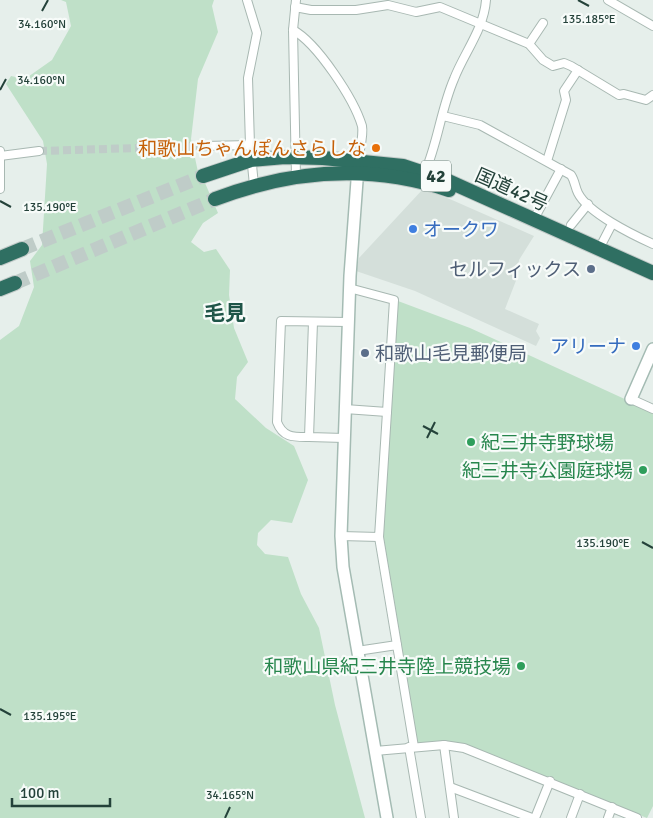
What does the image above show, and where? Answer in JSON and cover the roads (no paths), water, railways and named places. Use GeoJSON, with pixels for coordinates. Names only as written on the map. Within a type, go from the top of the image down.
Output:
{"type":"FeatureCollection","features":[{"type":"Feature","properties":{"kind":"highway","name":"国道42号"},"geometry":{"type":"LineString","coordinates":[[202,176],[251,160],[296,157],[358,167],[458,193],[653,281]]}},
{"type":"Feature","properties":{"kind":"highway","name":"国道42号"},"geometry":{"type":"LineString","coordinates":[[215,199],[254,185],[296,176],[358,167],[403,166],[425,172],[653,273]]}},
{"type":"Feature","properties":{"kind":"highway"},"geometry":{"type":"LineString","coordinates":[[0,258],[22,249]]}},
{"type":"Feature","properties":{"kind":"highway"},"geometry":{"type":"LineString","coordinates":[[0,289],[15,283]]}},
{"type":"Feature","properties":{"kind":"street"},"geometry":{"type":"LineString","coordinates":[[248,0],[257,33],[248,78],[250,145],[254,185]]}},
{"type":"Feature","properties":{"kind":"street"},"geometry":{"type":"LineString","coordinates":[[425,172],[433,152],[454,79],[480,25],[486,0]]}},
{"type":"Feature","properties":{"kind":"street"},"geometry":{"type":"LineString","coordinates":[[608,0],[653,26]]}},
{"type":"Feature","properties":{"kind":"street"},"geometry":{"type":"LineString","coordinates":[[296,176],[293,30],[295,4],[311,10],[356,10],[386,3],[416,12],[440,7],[529,44],[543,60],[553,66],[564,63],[619,96],[624,94],[646,100],[653,95]]}},
{"type":"Feature","properties":{"kind":"street"},"geometry":{"type":"LineString","coordinates":[[529,44],[543,24]]}},
{"type":"Feature","properties":{"kind":"street"},"geometry":{"type":"LineString","coordinates":[[293,30],[305,36],[350,98],[362,128],[349,288],[341,536],[343,567],[386,818]]}},
{"type":"Feature","properties":{"kind":"street"},"geometry":{"type":"LineString","coordinates":[[547,161],[566,100],[564,91],[578,70]]}},
{"type":"Feature","properties":{"kind":"street"},"geometry":{"type":"LineString","coordinates":[[443,116],[480,125],[571,175],[578,194],[588,204],[612,224],[653,244]]}},
{"type":"Feature","properties":{"kind":"street"},"geometry":{"type":"LineString","coordinates":[[204,146],[250,145]]}},
{"type":"Feature","properties":{"kind":"street"},"geometry":{"type":"LineString","coordinates":[[0,189],[2,154],[39,151]]}},
{"type":"Feature","properties":{"kind":"street"},"geometry":{"type":"LineString","coordinates":[[534,219],[561,169]]}},
{"type":"Feature","properties":{"kind":"street"},"geometry":{"type":"LineString","coordinates":[[571,225],[588,204]]}},
{"type":"Feature","properties":{"kind":"street"},"geometry":{"type":"LineString","coordinates":[[599,249],[612,224]]}},
{"type":"Feature","properties":{"kind":"street"},"geometry":{"type":"LineString","coordinates":[[349,288],[394,300],[379,537],[397,645],[421,818]]}},
{"type":"Feature","properties":{"kind":"street"},"geometry":{"type":"LineString","coordinates":[[344,438],[290,437],[280,431],[277,422],[281,321],[348,322]]}},
{"type":"Feature","properties":{"kind":"street"},"geometry":{"type":"LineString","coordinates":[[309,437],[313,322]]}},
{"type":"Feature","properties":{"kind":"street"},"geometry":{"type":"LineString","coordinates":[[653,349],[631,399],[653,409]]}},
{"type":"Feature","properties":{"kind":"street"},"geometry":{"type":"LineString","coordinates":[[345,409],[387,412]]}},
{"type":"Feature","properties":{"kind":"street"},"geometry":{"type":"LineString","coordinates":[[341,536],[379,537]]}},
{"type":"Feature","properties":{"kind":"street"},"geometry":{"type":"LineString","coordinates":[[357,651],[397,645]]}},
{"type":"Feature","properties":{"kind":"street"},"geometry":{"type":"LineString","coordinates":[[375,751],[444,744],[464,748],[550,781],[637,818]]}},
{"type":"Feature","properties":{"kind":"street"},"geometry":{"type":"LineString","coordinates":[[444,744],[454,818]]}},
{"type":"Feature","properties":{"kind":"street"},"geometry":{"type":"LineString","coordinates":[[450,787],[534,818],[550,781]]}},
{"type":"Feature","properties":{"kind":"street"},"geometry":{"type":"LineString","coordinates":[[571,818],[580,794]]}},
{"type":"Feature","properties":{"kind":"street"},"geometry":{"type":"LineString","coordinates":[[608,818],[612,808]]}},
{"type":"Feature","properties":{"kind":"tunnel"},"geometry":{"type":"LineString","coordinates":[[39,151],[204,146]]}},
{"type":"Feature","properties":{"kind":"tunnel"},"geometry":{"type":"LineString","coordinates":[[22,249],[203,176]]}},
{"type":"Feature","properties":{"kind":"tunnel"},"geometry":{"type":"LineString","coordinates":[[15,283],[215,199]]}},
{"type":"Feature","properties":{"kind":"place","name":"和歌山ちゃんぽんさらしな"},"geometry":{"type":"Point","coordinates":[376,148]}},
{"type":"Feature","properties":{"kind":"place","name":"オークワ"},"geometry":{"type":"Point","coordinates":[413,229]}},
{"type":"Feature","properties":{"kind":"place","name":"セルフィックス"},"geometry":{"type":"Point","coordinates":[591,269]}},
{"type":"Feature","properties":{"kind":"place","name":"アリーナ"},"geometry":{"type":"Point","coordinates":[636,346]}},
{"type":"Feature","properties":{"kind":"place","name":"和歌山毛見郵便局"},"geometry":{"type":"Point","coordinates":[365,353]}},
{"type":"Feature","properties":{"kind":"place","name":"紀三井寺野球場"},"geometry":{"type":"Point","coordinates":[471,442]}},
{"type":"Feature","properties":{"kind":"place","name":"紀三井寺公園庭球場"},"geometry":{"type":"Point","coordinates":[643,470]}},
{"type":"Feature","properties":{"kind":"place","name":"和歌山県紀三井寺陸上競技場"},"geometry":{"type":"Point","coordinates":[521,666]}},
{"type":"Feature","properties":{"kind":"district","name":"毛見"},"geometry":{"type":"Point","coordinates":[225,313]}}]}
